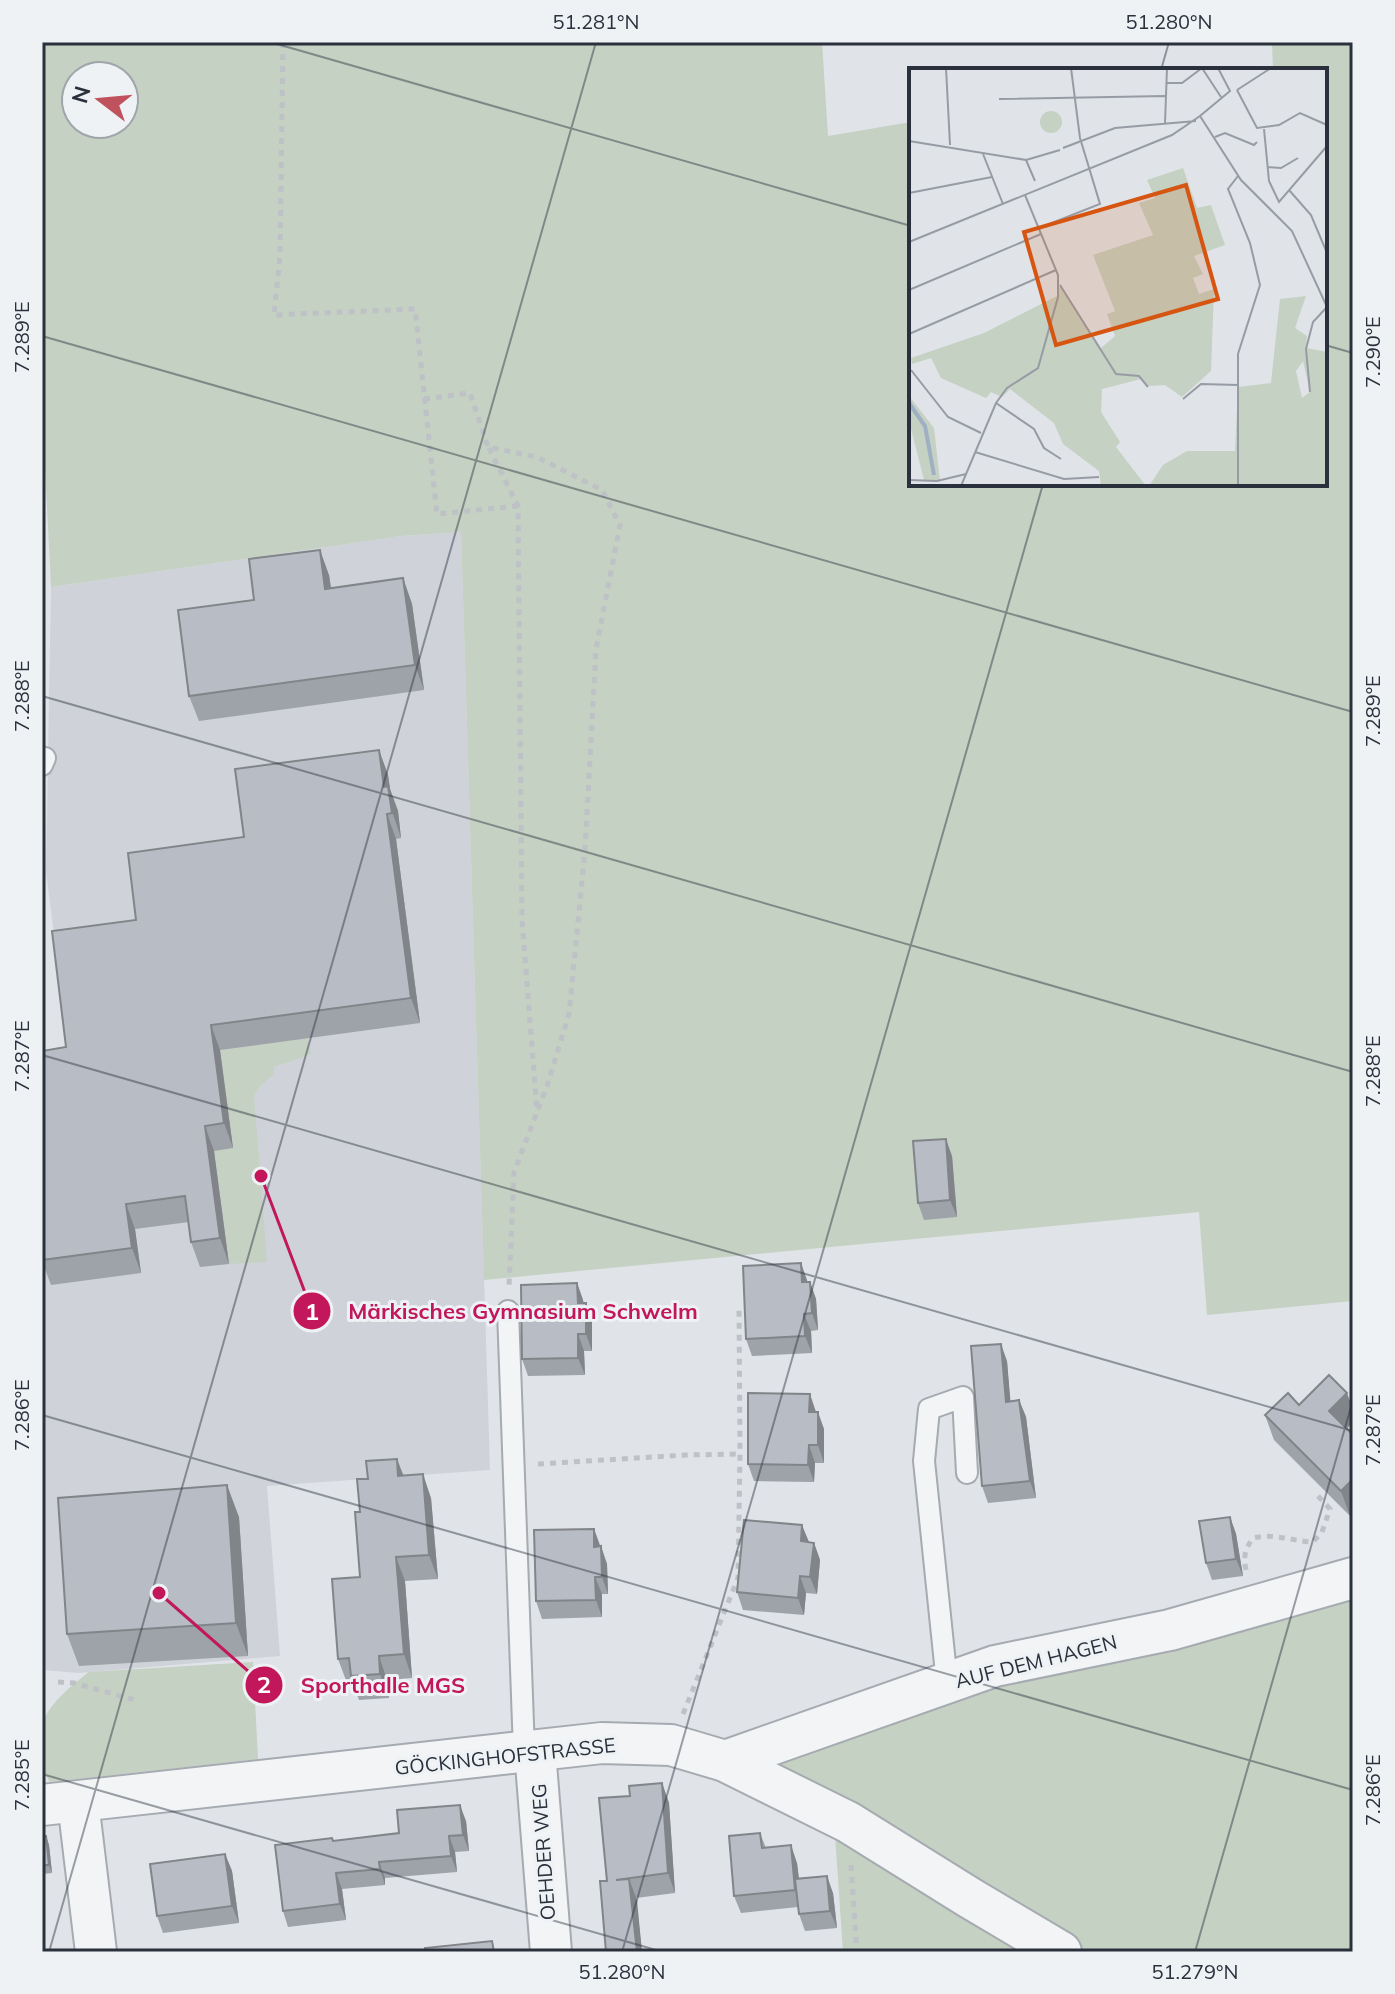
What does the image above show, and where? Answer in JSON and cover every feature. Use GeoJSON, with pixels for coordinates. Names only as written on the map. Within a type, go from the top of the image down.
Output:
{"type":"FeatureCollection","features":[{"type":"Feature","properties":{"kind":"street","name":"AUF DEM HAGEN"},"geometry":{"type":"LineString","coordinates":[[725,1761],[995,1666],[1170,1630],[1353,1578]]}},
{"type":"Feature","properties":{"kind":"street","name":"GÖCKINGHOFSTRASSE"},"geometry":{"type":"LineString","coordinates":[[60,1804],[602,1743],[671,1745],[725,1761],[848,1822],[1061,1952]]}},
{"type":"Feature","properties":{"kind":"street","name":"OEHDER WEG"},"geometry":{"type":"LineString","coordinates":[[530,1751],[551,1952]]}},
{"type":"Feature","properties":{"kind":"street"},"geometry":{"type":"LineString","coordinates":[[60,1804],[96,1952]]}},
{"type":"Feature","properties":{"kind":"lane"},"geometry":{"type":"LineString","coordinates":[[508,1311],[530,1751]]}},
{"type":"Feature","properties":{"kind":"lane"},"geometry":{"type":"LineString","coordinates":[[947,1683],[924,1461],[929,1409],[963,1397],[967,1473]]}},
{"type":"Feature","properties":{"kind":"path"},"geometry":{"type":"LineString","coordinates":[[283,42],[280,256],[274,315],[415,309],[437,514],[518,506]]}},
{"type":"Feature","properties":{"kind":"path"},"geometry":{"type":"LineString","coordinates":[[424,399],[470,393],[488,447],[518,506],[522,920],[537,1112]]}},
{"type":"Feature","properties":{"kind":"path"},"geometry":{"type":"LineString","coordinates":[[488,447],[537,457],[602,490],[620,525],[596,649],[585,850],[569,1014],[514,1172],[508,1311]]}},
{"type":"Feature","properties":{"kind":"path"},"geometry":{"type":"LineString","coordinates":[[671,1745],[738,1578],[739,1306]]}},
{"type":"Feature","properties":{"kind":"path"},"geometry":{"type":"LineString","coordinates":[[515,1465],[740,1454]]}},
{"type":"Feature","properties":{"kind":"path"},"geometry":{"type":"LineString","coordinates":[[1245,1550],[1253,1538],[1267,1535],[1297,1542],[1313,1542],[1322,1532],[1330,1509],[1318,1496]]}},
{"type":"Feature","properties":{"kind":"path"},"geometry":{"type":"LineString","coordinates":[[58,1682],[74,1683],[135,1700]]}},
{"type":"Feature","properties":{"kind":"path"},"geometry":{"type":"LineString","coordinates":[[848,1822],[858,1951]]}},
{"type":"Feature","properties":{"kind":"shaded area"},"geometry":{"type":"Polygon","coordinates":[[[461,532],[490,1470],[267,1486],[280,1656],[79,1673],[42,1670],[42,1071],[70,1056],[46,872],[51,587],[401,536],[461,532]]]}},
{"type":"Feature","properties":{"kind":"green space"},"geometry":{"type":"Polygon","coordinates":[[[42,42],[822,42],[828,136],[909,122],[909,486],[1327,486],[1327,68],[1273,68],[1272,42],[1353,42],[1353,1301],[1207,1315],[1199,1212],[484,1280],[461,532],[401,536],[51,587],[42,407],[42,42]]]}},
{"type":"Feature","properties":{"kind":"green space"},"geometry":{"type":"Polygon","coordinates":[[[307,1038],[311,1054],[274,1067],[273,1075],[254,1096],[267,1262],[229,1264],[219,1185],[210,1151],[233,1148],[220,1050],[307,1038]]]}},
{"type":"Feature","properties":{"kind":"green space"},"geometry":{"type":"Polygon","coordinates":[[[1353,1572],[1353,1952],[843,1952],[834,1820],[739,1755],[1353,1572]]]}},
{"type":"Feature","properties":{"kind":"green space"},"geometry":{"type":"Polygon","coordinates":[[[253,1662],[258,1759],[50,1782],[47,1777],[42,1761],[45,1718],[61,1696],[89,1672],[253,1662]]]}},
{"type":"Feature","properties":{"kind":"building"},"geometry":{"type":"Polygon","coordinates":[[[320,550],[325,589],[403,578],[415,665],[189,696],[178,610],[254,600],[249,559],[320,550]]]}},
{"type":"Feature","properties":{"kind":"building"},"geometry":{"type":"Polygon","coordinates":[[[379,750],[384,787],[388,786],[392,813],[387,814],[411,998],[211,1025],[224,1123],[205,1126],[220,1238],[191,1242],[185,1196],[126,1204],[132,1248],[42,1260],[42,1051],[66,1047],[52,931],[136,920],[128,853],[244,837],[235,769],[379,750]]]}},
{"type":"Feature","properties":{"kind":"building"},"geometry":{"type":"Polygon","coordinates":[[[946,1139],[950,1200],[918,1203],[913,1141],[946,1139]]]}},
{"type":"Feature","properties":{"kind":"building"},"geometry":{"type":"Polygon","coordinates":[[[801,1263],[802,1282],[810,1282],[812,1313],[804,1314],[805,1336],[746,1339],[743,1266],[801,1263]]]}},
{"type":"Feature","properties":{"kind":"building"},"geometry":{"type":"Polygon","coordinates":[[[577,1283],[578,1303],[586,1303],[586,1334],[578,1334],[578,1358],[522,1359],[521,1285],[577,1283]]]}},
{"type":"Feature","properties":{"kind":"building"},"geometry":{"type":"Polygon","coordinates":[[[1001,1344],[1006,1402],[1019,1400],[1030,1481],[982,1486],[971,1346],[1001,1344]]]}},
{"type":"Feature","properties":{"kind":"building"},"geometry":{"type":"Polygon","coordinates":[[[1329,1375],[1347,1393],[1329,1411],[1353,1435],[1353,1479],[1341,1491],[1265,1415],[1288,1393],[1299,1405],[1329,1375]]]}},
{"type":"Feature","properties":{"kind":"building"},"geometry":{"type":"Polygon","coordinates":[[[748,1393],[810,1394],[809,1412],[818,1412],[818,1445],[809,1445],[808,1465],[748,1464],[748,1393]]]}},
{"type":"Feature","properties":{"kind":"building"},"geometry":{"type":"Polygon","coordinates":[[[397,1459],[398,1476],[423,1474],[429,1555],[396,1557],[404,1654],[379,1656],[380,1674],[351,1676],[349,1658],[338,1659],[332,1579],[360,1577],[355,1512],[360,1512],[357,1479],[368,1479],[366,1461],[397,1459]]]}},
{"type":"Feature","properties":{"kind":"building"},"geometry":{"type":"Polygon","coordinates":[[[227,1485],[236,1623],[67,1634],[58,1498],[227,1485]]]}},
{"type":"Feature","properties":{"kind":"building"},"geometry":{"type":"Polygon","coordinates":[[[1230,1517],[1236,1559],[1206,1563],[1199,1521],[1230,1517]]]}},
{"type":"Feature","properties":{"kind":"building"},"geometry":{"type":"Polygon","coordinates":[[[744,1520],[802,1525],[801,1541],[814,1543],[810,1577],[800,1576],[798,1598],[737,1592],[744,1520]]]}},
{"type":"Feature","properties":{"kind":"building"},"geometry":{"type":"Polygon","coordinates":[[[594,1529],[594,1547],[601,1546],[602,1577],[595,1577],[596,1600],[536,1601],[534,1530],[594,1529]]]}},
{"type":"Feature","properties":{"kind":"building"},"geometry":{"type":"Polygon","coordinates":[[[662,1783],[668,1873],[616,1880],[629,1879],[637,1952],[606,1952],[600,1881],[607,1881],[599,1798],[630,1796],[629,1786],[662,1783]]]}},
{"type":"Feature","properties":{"kind":"building"},"geometry":{"type":"Polygon","coordinates":[[[460,1805],[463,1835],[449,1836],[451,1856],[379,1862],[380,1869],[336,1873],[340,1904],[283,1911],[275,1845],[399,1833],[397,1810],[460,1805]]]}},
{"type":"Feature","properties":{"kind":"building"},"geometry":{"type":"Polygon","coordinates":[[[760,1833],[762,1848],[791,1845],[795,1890],[734,1896],[729,1836],[760,1833]]]}},
{"type":"Feature","properties":{"kind":"building"},"geometry":{"type":"Polygon","coordinates":[[[42,1836],[46,1836],[49,1865],[42,1865],[42,1836]]]}},
{"type":"Feature","properties":{"kind":"building"},"geometry":{"type":"Polygon","coordinates":[[[225,1854],[232,1906],[157,1916],[150,1864],[225,1854]]]}},
{"type":"Feature","properties":{"kind":"building"},"geometry":{"type":"Polygon","coordinates":[[[827,1876],[830,1911],[799,1914],[795,1879],[827,1876]]]}},
{"type":"Feature","properties":{"kind":"building"},"geometry":{"type":"Polygon","coordinates":[[[492,1941],[494,1952],[426,1952],[425,1948],[492,1941]]]}},
{"type":"Feature","properties":{"kind":"place","name":"Märkisches Gymnasium Schwelm"},"geometry":{"type":"Point","coordinates":[261,1176]}},
{"type":"Feature","properties":{"kind":"place","name":"Sporthalle MGS"},"geometry":{"type":"Point","coordinates":[159,1593]}}]}
